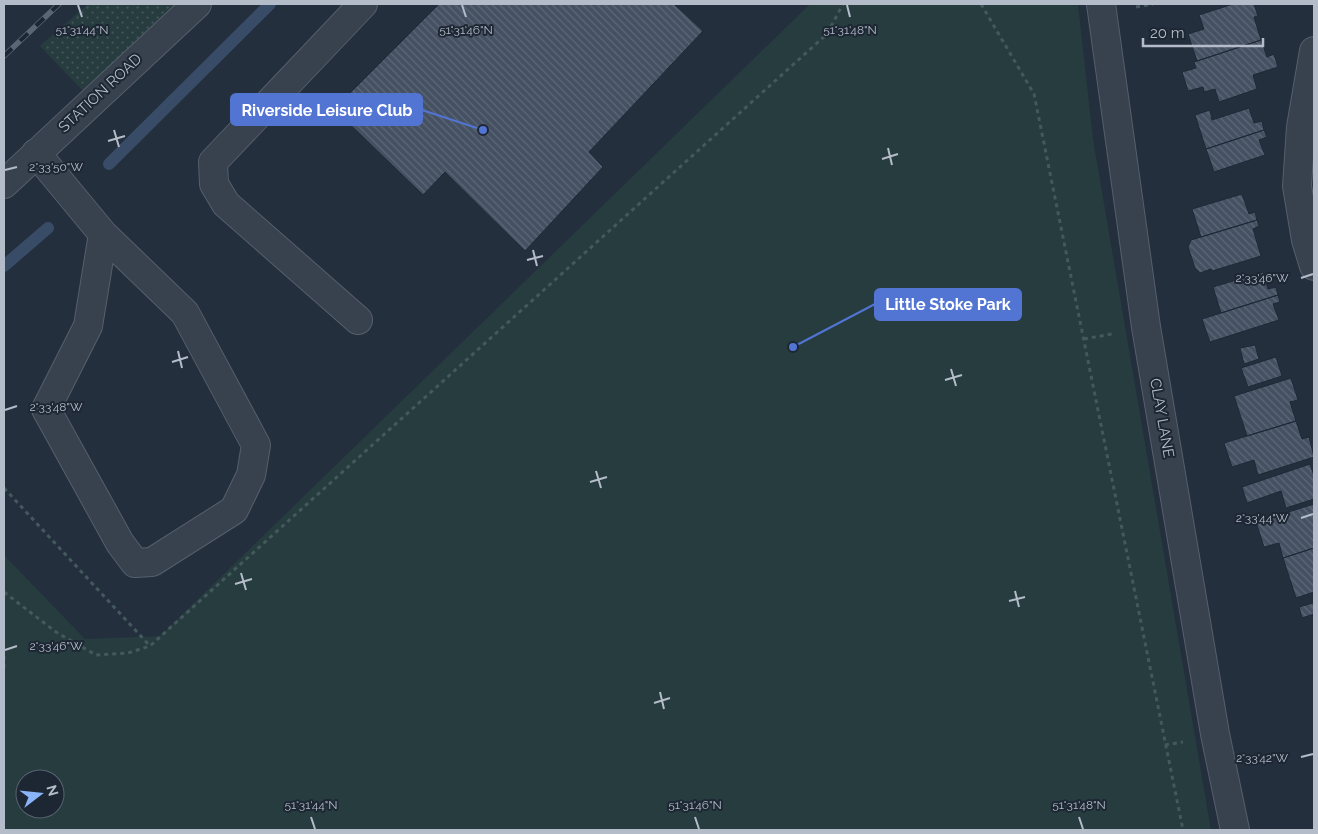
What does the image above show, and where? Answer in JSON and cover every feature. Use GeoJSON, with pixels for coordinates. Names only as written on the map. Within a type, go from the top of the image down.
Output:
{"type":"FeatureCollection","features":[{"type":"Feature","properties":{"kind":"street","name":"STATION ROAD"},"geometry":{"type":"LineString","coordinates":[[4,184],[197,4]]}},
{"type":"Feature","properties":{"kind":"street"},"geometry":{"type":"LineString","coordinates":[[358,320],[226,204],[214,184],[213,162],[363,4]]}},
{"type":"Feature","properties":{"kind":"street","name":"CLAY LANE"},"geometry":{"type":"LineString","coordinates":[[1101,4],[1146,327],[1215,734],[1235,830]]}},
{"type":"Feature","properties":{"kind":"street"},"geometry":{"type":"LineString","coordinates":[[1314,51],[1302,127],[1298,186],[1306,240],[1314,266]]}},
{"type":"Feature","properties":{"kind":"street"},"geometry":{"type":"LineString","coordinates":[[36,153],[103,234],[186,314],[256,445],[251,476],[234,510],[152,562],[135,563],[120,543],[46,409],[88,326],[103,234]]}},
{"type":"Feature","properties":{"kind":"path"},"geometry":{"type":"LineString","coordinates":[[4,592],[56,632],[96,655],[128,653],[150,646],[828,34],[843,4]]}},
{"type":"Feature","properties":{"kind":"path"},"geometry":{"type":"LineString","coordinates":[[981,4],[1034,94],[1182,830]]}},
{"type":"Feature","properties":{"kind":"path"},"geometry":{"type":"LineString","coordinates":[[1144,6],[1153,4]]}},
{"type":"Feature","properties":{"kind":"path"},"geometry":{"type":"LineString","coordinates":[[4,488],[150,646]]}},
{"type":"Feature","properties":{"kind":"path"},"geometry":{"type":"LineString","coordinates":[[4,656],[4,670]]}},
{"type":"Feature","properties":{"kind":"green space"},"geometry":{"type":"Polygon","coordinates":[[[88,4],[177,4],[84,92],[40,46],[88,4]]]}},
{"type":"Feature","properties":{"kind":"green space"},"geometry":{"type":"Polygon","coordinates":[[[810,4],[1078,4],[1093,139],[1211,830],[4,830],[4,555],[85,639],[160,636],[810,4]]]}},
{"type":"Feature","properties":{"kind":"building"},"geometry":{"type":"Polygon","coordinates":[[[439,4],[674,4],[703,31],[589,152],[603,167],[525,251],[445,172],[423,195],[334,109],[439,4]]]}},
{"type":"Feature","properties":{"kind":"building"},"geometry":{"type":"Polygon","coordinates":[[[1233,4],[1254,4],[1258,16],[1254,17],[1261,40],[1197,61],[1188,34],[1204,29],[1199,15],[1233,4]]]}},
{"type":"Feature","properties":{"kind":"building"},"geometry":{"type":"Polygon","coordinates":[[[1261,40],[1267,57],[1274,54],[1278,67],[1253,75],[1257,89],[1219,102],[1215,89],[1204,92],[1203,87],[1188,91],[1182,72],[1196,68],[1194,62],[1261,40]]]}},
{"type":"Feature","properties":{"kind":"building"},"geometry":{"type":"Polygon","coordinates":[[[1249,108],[1254,123],[1262,121],[1264,130],[1206,149],[1195,115],[1210,110],[1212,120],[1249,108]]]}},
{"type":"Feature","properties":{"kind":"building"},"geometry":{"type":"Polygon","coordinates":[[[1264,130],[1267,137],[1259,140],[1265,155],[1214,172],[1206,149],[1264,130]]]}},
{"type":"Feature","properties":{"kind":"building"},"geometry":{"type":"Polygon","coordinates":[[[1242,194],[1249,214],[1255,212],[1257,220],[1201,237],[1192,209],[1242,194]]]}},
{"type":"Feature","properties":{"kind":"building"},"geometry":{"type":"Polygon","coordinates":[[[1257,220],[1259,226],[1253,229],[1261,256],[1212,271],[1211,269],[1200,273],[1195,268],[1188,247],[1191,240],[1257,220]]]}},
{"type":"Feature","properties":{"kind":"building"},"geometry":{"type":"Polygon","coordinates":[[[1263,272],[1268,289],[1276,287],[1278,295],[1221,313],[1213,287],[1263,272]]]}},
{"type":"Feature","properties":{"kind":"building"},"geometry":{"type":"Polygon","coordinates":[[[1278,295],[1280,302],[1273,304],[1279,320],[1210,342],[1202,319],[1278,295]]]}},
{"type":"Feature","properties":{"kind":"building"},"geometry":{"type":"Polygon","coordinates":[[[1255,345],[1259,359],[1244,364],[1240,348],[1255,345]]]}},
{"type":"Feature","properties":{"kind":"building"},"geometry":{"type":"Polygon","coordinates":[[[1276,357],[1282,376],[1248,387],[1241,368],[1276,357]]]}},
{"type":"Feature","properties":{"kind":"building"},"geometry":{"type":"Polygon","coordinates":[[[1291,378],[1298,400],[1290,402],[1296,421],[1247,436],[1234,396],[1291,378]]]}},
{"type":"Feature","properties":{"kind":"building"},"geometry":{"type":"Polygon","coordinates":[[[1296,421],[1302,439],[1309,437],[1314,457],[1258,475],[1254,460],[1232,467],[1224,443],[1296,421]]]}},
{"type":"Feature","properties":{"kind":"building"},"geometry":{"type":"Polygon","coordinates":[[[1310,464],[1314,476],[1314,499],[1286,508],[1281,491],[1247,503],[1242,487],[1310,464]]]}},
{"type":"Feature","properties":{"kind":"building"},"geometry":{"type":"Polygon","coordinates":[[[1314,504],[1314,548],[1283,558],[1279,543],[1264,547],[1256,522],[1314,504]]]}},
{"type":"Feature","properties":{"kind":"building"},"geometry":{"type":"Polygon","coordinates":[[[1314,548],[1314,592],[1296,598],[1283,558],[1314,548]]]}},
{"type":"Feature","properties":{"kind":"building"},"geometry":{"type":"Polygon","coordinates":[[[1312,599],[1314,599],[1314,614],[1302,618],[1299,607],[1313,603],[1312,599]]]}},
{"type":"Feature","properties":{"kind":"waterway"},"geometry":{"type":"LineString","coordinates":[[109,164],[270,4]]}},
{"type":"Feature","properties":{"kind":"waterway"},"geometry":{"type":"LineString","coordinates":[[4,266],[48,228]]}},
{"type":"Feature","properties":{"kind":"railway"},"geometry":{"type":"LineString","coordinates":[[4,56],[59,4]]}},
{"type":"Feature","properties":{"kind":"place","name":"Riverside Leisure Club"},"geometry":{"type":"Point","coordinates":[483,130]}},
{"type":"Feature","properties":{"kind":"place","name":"Little Stoke Park"},"geometry":{"type":"Point","coordinates":[793,347]}}]}
